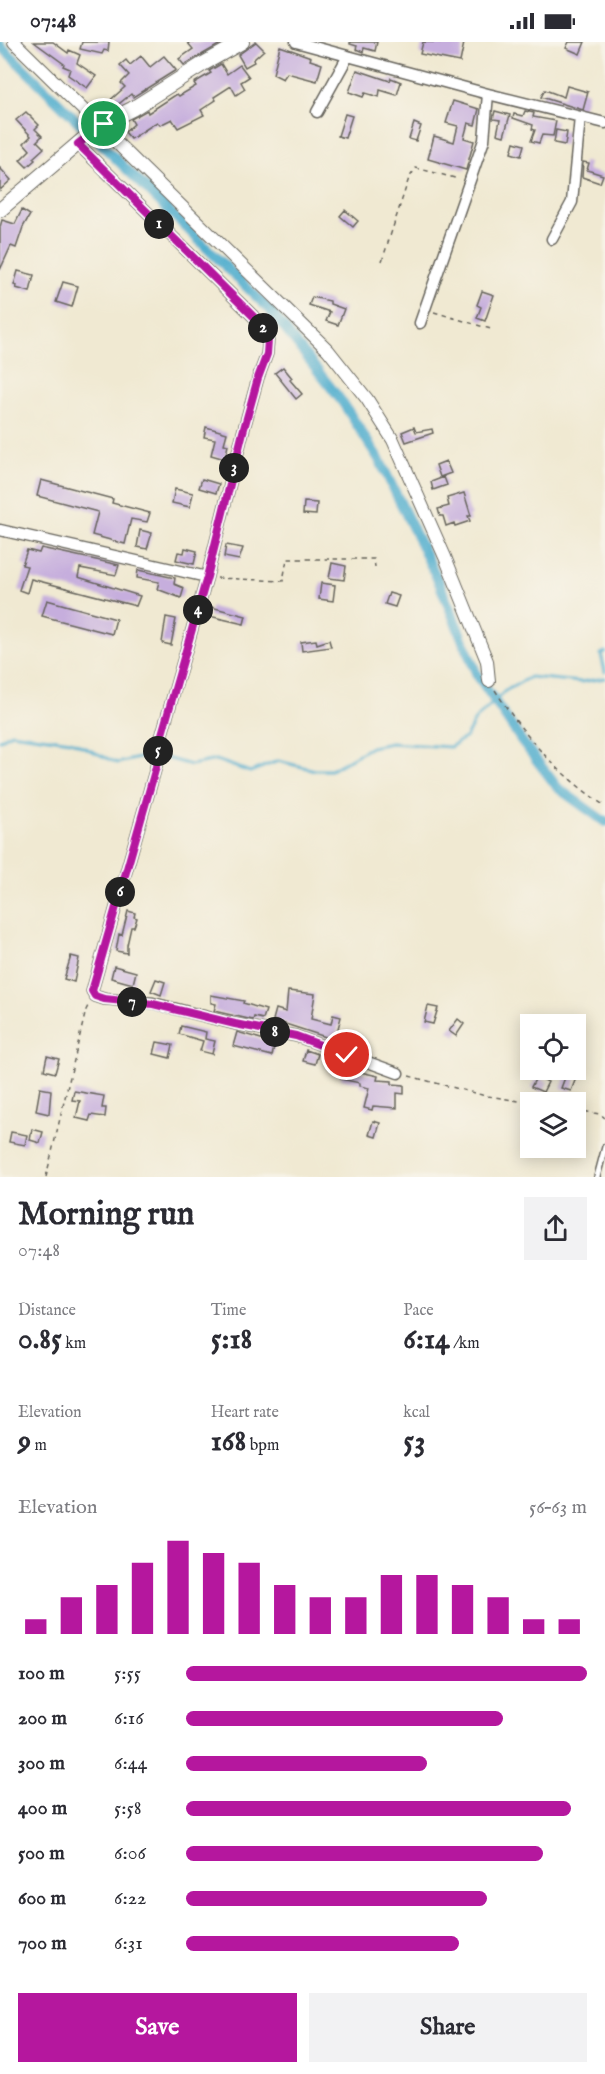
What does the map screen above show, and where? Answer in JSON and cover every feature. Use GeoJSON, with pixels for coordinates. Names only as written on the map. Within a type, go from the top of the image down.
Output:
{"type":"FeatureCollection","features":[{"type":"Feature","properties":{"kind":"main road"},"geometry":{"type":"LineString","coordinates":[[0,210],[99,126],[132,109],[242,42]]}},
{"type":"Feature","properties":{"kind":"street"},"geometry":{"type":"LineString","coordinates":[[14,42],[328,350],[367,399],[393,440],[445,557],[486,661],[489,681]]}},
{"type":"Feature","properties":{"kind":"street"},"geometry":{"type":"LineString","coordinates":[[296,42],[605,123]]}},
{"type":"Feature","properties":{"kind":"street"},"geometry":{"type":"LineString","coordinates":[[317,112],[348,56]]}},
{"type":"Feature","properties":{"kind":"street"},"geometry":{"type":"LineString","coordinates":[[420,323],[484,140],[488,94]]}},
{"type":"Feature","properties":{"kind":"street"},"geometry":{"type":"LineString","coordinates":[[552,239],[572,202],[580,117]]}},
{"type":"Feature","properties":{"kind":"street"},"geometry":{"type":"LineString","coordinates":[[82,141],[253,316],[265,331],[268,340],[267,354],[243,432],[207,577],[158,748],[156,767],[92,991],[95,996],[104,999],[153,1004],[296,1036],[398,1073]]}},
{"type":"Feature","properties":{"kind":"street"},"geometry":{"type":"LineString","coordinates":[[0,530],[207,577]]}},
{"type":"Feature","properties":{"kind":"lane"},"geometry":{"type":"LineString","coordinates":[[597,1177],[605,1147]]}},
{"type":"Feature","properties":{"kind":"path"},"geometry":{"type":"LineString","coordinates":[[382,261],[409,178],[416,168],[469,181]]}},
{"type":"Feature","properties":{"kind":"path"},"geometry":{"type":"LineString","coordinates":[[424,309],[494,330]]}},
{"type":"Feature","properties":{"kind":"path"},"geometry":{"type":"LineString","coordinates":[[207,577],[283,581],[287,559],[374,559],[375,567]]}},
{"type":"Feature","properties":{"kind":"path"},"geometry":{"type":"LineString","coordinates":[[489,681],[516,724],[551,763],[605,806]]}},
{"type":"Feature","properties":{"kind":"path"},"geometry":{"type":"LineString","coordinates":[[46,1177],[86,1010],[95,996]]}},
{"type":"Feature","properties":{"kind":"path"},"geometry":{"type":"LineString","coordinates":[[398,1073],[482,1095],[520,1101]]}},
{"type":"Feature","properties":{"kind":"path"},"geometry":{"type":"LineString","coordinates":[[586,1112],[600,1114],[605,1118]]}},
{"type":"Feature","properties":{"kind":"building"},"geometry":{"type":"Polygon","coordinates":[[[34,42],[53,42],[68,53],[69,50],[80,55],[77,63],[96,76],[87,88],[68,75],[70,69],[63,66],[64,64],[34,42]]]}},
{"type":"Feature","properties":{"kind":"building"},"geometry":{"type":"Polygon","coordinates":[[[82,42],[109,42],[108,51],[104,50],[102,54],[80,49],[82,42]]]}},
{"type":"Feature","properties":{"kind":"building"},"geometry":{"type":"Polygon","coordinates":[[[187,42],[224,42],[184,65],[179,59],[193,49],[187,42]]]}},
{"type":"Feature","properties":{"kind":"building"},"geometry":{"type":"Polygon","coordinates":[[[256,42],[264,50],[253,60],[254,62],[245,67],[238,55],[256,42]]]}},
{"type":"Feature","properties":{"kind":"building"},"geometry":{"type":"Polygon","coordinates":[[[350,42],[377,42],[375,51],[364,48],[363,52],[356,49],[357,46],[350,42]]]}},
{"type":"Feature","properties":{"kind":"building"},"geometry":{"type":"Polygon","coordinates":[[[423,42],[464,43],[460,62],[420,54],[423,42]]]}},
{"type":"Feature","properties":{"kind":"building"},"geometry":{"type":"Polygon","coordinates":[[[569,42],[585,42],[580,54],[566,48],[569,42]]]}},
{"type":"Feature","properties":{"kind":"building"},"geometry":{"type":"Polygon","coordinates":[[[280,46],[311,57],[310,60],[322,64],[317,81],[287,73],[283,79],[273,74],[280,46]]]}},
{"type":"Feature","properties":{"kind":"building"},"geometry":{"type":"Polygon","coordinates":[[[141,56],[150,67],[164,56],[176,70],[133,97],[131,94],[100,115],[97,112],[101,109],[98,105],[106,101],[107,103],[125,87],[121,83],[129,75],[120,65],[126,60],[130,65],[141,56]]]}},
{"type":"Feature","properties":{"kind":"building"},"geometry":{"type":"Polygon","coordinates":[[[221,64],[227,74],[240,65],[249,77],[241,82],[245,89],[236,95],[231,86],[214,97],[216,100],[201,110],[204,115],[178,128],[172,119],[160,125],[157,122],[131,139],[125,132],[134,124],[131,119],[147,110],[148,113],[177,94],[179,96],[196,86],[194,83],[221,64]]]}},
{"type":"Feature","properties":{"kind":"building"},"geometry":{"type":"Polygon","coordinates":[[[357,70],[390,81],[391,78],[401,82],[397,95],[380,90],[379,97],[365,93],[363,97],[349,92],[357,70]]]}},
{"type":"Feature","properties":{"kind":"building"},"geometry":{"type":"Polygon","coordinates":[[[567,86],[588,92],[583,110],[541,97],[545,90],[564,97],[567,86]]]}},
{"type":"Feature","properties":{"kind":"building"},"geometry":{"type":"Polygon","coordinates":[[[453,101],[479,109],[475,125],[468,123],[464,138],[474,141],[466,170],[428,159],[434,136],[454,142],[458,126],[446,123],[453,101]]]}},
{"type":"Feature","properties":{"kind":"building"},"geometry":{"type":"Polygon","coordinates":[[[495,111],[510,115],[504,136],[497,134],[500,120],[493,119],[495,111]]]}},
{"type":"Feature","properties":{"kind":"building"},"geometry":{"type":"Polygon","coordinates":[[[525,111],[534,113],[533,117],[556,121],[553,136],[542,135],[539,143],[531,141],[535,130],[532,129],[533,125],[513,118],[514,114],[523,116],[525,111]]]}},
{"type":"Feature","properties":{"kind":"building"},"geometry":{"type":"Polygon","coordinates":[[[26,112],[39,125],[35,129],[42,136],[37,141],[44,148],[27,167],[20,160],[30,150],[24,143],[31,136],[16,120],[26,112]]]}},
{"type":"Feature","properties":{"kind":"building"},"geometry":{"type":"Polygon","coordinates":[[[345,114],[352,116],[345,138],[338,136],[345,114]]]}},
{"type":"Feature","properties":{"kind":"building"},"geometry":{"type":"Polygon","coordinates":[[[414,123],[421,126],[416,141],[409,139],[414,123]]]}},
{"type":"Feature","properties":{"kind":"building"},"geometry":{"type":"Polygon","coordinates":[[[556,130],[567,132],[565,145],[554,143],[556,130]]]}},
{"type":"Feature","properties":{"kind":"building"},"geometry":{"type":"Polygon","coordinates":[[[514,142],[524,145],[521,156],[511,153],[514,142]]]}},
{"type":"Feature","properties":{"kind":"building"},"geometry":{"type":"Polygon","coordinates":[[[583,162],[589,163],[587,170],[603,175],[600,183],[582,177],[583,162]]]}},
{"type":"Feature","properties":{"kind":"building"},"geometry":{"type":"Polygon","coordinates":[[[0,168],[11,180],[0,190],[0,168]]]}},
{"type":"Feature","properties":{"kind":"building"},"geometry":{"type":"Polygon","coordinates":[[[22,210],[30,215],[16,248],[11,246],[0,270],[2,220],[15,224],[22,210]]]}},
{"type":"Feature","properties":{"kind":"building"},"geometry":{"type":"Polygon","coordinates":[[[345,210],[358,221],[353,227],[340,216],[345,210]]]}},
{"type":"Feature","properties":{"kind":"building"},"geometry":{"type":"Polygon","coordinates":[[[18,271],[34,275],[30,292],[16,288],[17,286],[14,285],[18,271]]]}},
{"type":"Feature","properties":{"kind":"building"},"geometry":{"type":"Polygon","coordinates":[[[63,282],[78,286],[72,307],[56,302],[63,282]]]}},
{"type":"Feature","properties":{"kind":"building"},"geometry":{"type":"Polygon","coordinates":[[[482,291],[494,295],[485,321],[477,318],[481,307],[477,305],[482,291]]]}},
{"type":"Feature","properties":{"kind":"building"},"geometry":{"type":"Polygon","coordinates":[[[312,297],[330,301],[330,304],[344,309],[338,325],[326,321],[330,312],[309,305],[312,297]]]}},
{"type":"Feature","properties":{"kind":"building"},"geometry":{"type":"Polygon","coordinates":[[[283,367],[302,394],[296,399],[275,373],[283,367]]]}},
{"type":"Feature","properties":{"kind":"building"},"geometry":{"type":"Polygon","coordinates":[[[206,427],[227,433],[224,444],[228,445],[225,459],[211,455],[215,439],[204,437],[206,427]]]}},
{"type":"Feature","properties":{"kind":"building"},"geometry":{"type":"Polygon","coordinates":[[[414,427],[416,432],[432,429],[433,433],[406,442],[402,432],[414,427]]]}},
{"type":"Feature","properties":{"kind":"building"},"geometry":{"type":"Polygon","coordinates":[[[446,461],[451,473],[440,477],[436,465],[446,461]]]}},
{"type":"Feature","properties":{"kind":"building"},"geometry":{"type":"Polygon","coordinates":[[[444,477],[447,485],[433,490],[431,482],[444,477]]]}},
{"type":"Feature","properties":{"kind":"building"},"geometry":{"type":"Polygon","coordinates":[[[202,479],[219,484],[216,493],[199,488],[202,479]]]}},
{"type":"Feature","properties":{"kind":"building"},"geometry":{"type":"Polygon","coordinates":[[[41,480],[113,499],[112,503],[150,513],[147,522],[131,519],[125,544],[92,535],[98,512],[37,496],[41,480]]]}},
{"type":"Feature","properties":{"kind":"building"},"geometry":{"type":"Polygon","coordinates":[[[175,489],[193,493],[190,507],[172,503],[175,489]]]}},
{"type":"Feature","properties":{"kind":"building"},"geometry":{"type":"Polygon","coordinates":[[[464,493],[471,516],[468,516],[470,521],[455,526],[454,523],[446,526],[438,509],[449,506],[447,498],[464,493]]]}},
{"type":"Feature","properties":{"kind":"building"},"geometry":{"type":"Polygon","coordinates":[[[304,502],[317,503],[316,515],[303,514],[304,502]]]}},
{"type":"Feature","properties":{"kind":"building"},"geometry":{"type":"Polygon","coordinates":[[[140,530],[152,533],[147,549],[137,547],[140,530]]]}},
{"type":"Feature","properties":{"kind":"building"},"geometry":{"type":"Polygon","coordinates":[[[226,545],[243,548],[239,560],[224,557],[226,545]]]}},
{"type":"Feature","properties":{"kind":"building"},"geometry":{"type":"Polygon","coordinates":[[[41,548],[119,565],[116,575],[80,568],[78,577],[140,596],[136,606],[31,579],[27,593],[19,590],[27,566],[22,565],[27,550],[39,553],[41,548]]]}},
{"type":"Feature","properties":{"kind":"building"},"geometry":{"type":"Polygon","coordinates":[[[185,548],[197,551],[194,564],[176,560],[178,552],[184,553],[185,548]]]}},
{"type":"Feature","properties":{"kind":"building"},"geometry":{"type":"Polygon","coordinates":[[[332,563],[346,566],[344,580],[329,578],[332,563]]]}},
{"type":"Feature","properties":{"kind":"building"},"geometry":{"type":"Polygon","coordinates":[[[138,570],[175,578],[174,584],[184,588],[181,598],[157,589],[159,582],[137,578],[138,570]]]}},
{"type":"Feature","properties":{"kind":"building"},"geometry":{"type":"Polygon","coordinates":[[[321,583],[335,585],[333,601],[319,599],[321,583]]]}},
{"type":"Feature","properties":{"kind":"building"},"geometry":{"type":"Polygon","coordinates":[[[389,593],[399,596],[395,607],[385,604],[389,593]]]}},
{"type":"Feature","properties":{"kind":"building"},"geometry":{"type":"Polygon","coordinates":[[[47,600],[116,619],[112,634],[42,616],[47,600]]]}},
{"type":"Feature","properties":{"kind":"building"},"geometry":{"type":"Polygon","coordinates":[[[211,607],[246,616],[244,624],[209,616],[211,607]]]}},
{"type":"Feature","properties":{"kind":"building"},"geometry":{"type":"Polygon","coordinates":[[[166,617],[176,619],[171,645],[162,643],[166,617]]]}},
{"type":"Feature","properties":{"kind":"building"},"geometry":{"type":"Polygon","coordinates":[[[316,640],[317,644],[329,640],[331,647],[302,651],[301,642],[316,640]]]}},
{"type":"Feature","properties":{"kind":"building"},"geometry":{"type":"Polygon","coordinates":[[[128,911],[135,913],[134,917],[137,918],[134,927],[131,927],[127,953],[116,951],[119,934],[122,935],[128,911]]]}},
{"type":"Feature","properties":{"kind":"building"},"geometry":{"type":"Polygon","coordinates":[[[71,956],[79,958],[74,982],[64,979],[71,956]]]}},
{"type":"Feature","properties":{"kind":"building"},"geometry":{"type":"Polygon","coordinates":[[[114,966],[136,972],[133,984],[111,978],[114,966]]]}},
{"type":"Feature","properties":{"kind":"building"},"geometry":{"type":"Polygon","coordinates":[[[156,979],[165,982],[161,995],[151,991],[156,979]]]}},
{"type":"Feature","properties":{"kind":"building"},"geometry":{"type":"Polygon","coordinates":[[[288,991],[315,994],[311,1019],[331,1024],[333,1015],[341,1017],[335,1040],[273,1020],[276,1009],[286,1012],[288,991]]]}},
{"type":"Feature","properties":{"kind":"building"},"geometry":{"type":"Polygon","coordinates":[[[211,995],[244,1001],[243,1003],[266,1010],[263,1019],[254,1017],[253,1020],[214,1011],[216,1004],[211,1003],[211,995]]]}},
{"type":"Feature","properties":{"kind":"building"},"geometry":{"type":"Polygon","coordinates":[[[428,1006],[438,1008],[433,1024],[424,1022],[428,1006]]]}},
{"type":"Feature","properties":{"kind":"building"},"geometry":{"type":"Polygon","coordinates":[[[458,1019],[464,1024],[456,1036],[449,1031],[458,1019]]]}},
{"type":"Feature","properties":{"kind":"building"},"geometry":{"type":"Polygon","coordinates":[[[181,1026],[206,1032],[205,1039],[215,1041],[212,1054],[200,1051],[203,1041],[179,1034],[181,1026]]]}},
{"type":"Feature","properties":{"kind":"building"},"geometry":{"type":"Polygon","coordinates":[[[237,1032],[275,1043],[272,1056],[233,1046],[237,1032]]]}},
{"type":"Feature","properties":{"kind":"building"},"geometry":{"type":"Polygon","coordinates":[[[157,1042],[173,1045],[170,1058],[154,1054],[157,1042]]]}},
{"type":"Feature","properties":{"kind":"building"},"geometry":{"type":"Polygon","coordinates":[[[306,1050],[318,1054],[315,1064],[303,1061],[306,1050]]]}},
{"type":"Feature","properties":{"kind":"building"},"geometry":{"type":"Polygon","coordinates":[[[47,1056],[59,1059],[55,1073],[44,1070],[47,1056]]]}},
{"type":"Feature","properties":{"kind":"building"},"geometry":{"type":"Polygon","coordinates":[[[343,1068],[378,1076],[377,1080],[404,1085],[404,1094],[397,1093],[397,1108],[373,1106],[372,1110],[364,1108],[369,1088],[360,1086],[360,1083],[341,1079],[343,1068]]]}},
{"type":"Feature","properties":{"kind":"building"},"geometry":{"type":"Polygon","coordinates":[[[535,1080],[548,1082],[543,1092],[531,1087],[535,1080]]]}},
{"type":"Feature","properties":{"kind":"building"},"geometry":{"type":"Polygon","coordinates":[[[564,1080],[575,1080],[571,1091],[561,1088],[564,1080]]]}},
{"type":"Feature","properties":{"kind":"building"},"geometry":{"type":"Polygon","coordinates":[[[40,1088],[51,1090],[49,1114],[36,1111],[40,1088]]]}},
{"type":"Feature","properties":{"kind":"building"},"geometry":{"type":"Polygon","coordinates":[[[74,1091],[104,1096],[102,1108],[106,1108],[105,1117],[91,1115],[89,1121],[76,1118],[80,1101],[72,1100],[74,1091]]]}},
{"type":"Feature","properties":{"kind":"building"},"geometry":{"type":"Polygon","coordinates":[[[373,1121],[380,1123],[376,1137],[369,1135],[373,1121]]]}},
{"type":"Feature","properties":{"kind":"building"},"geometry":{"type":"Polygon","coordinates":[[[32,1129],[43,1132],[40,1143],[30,1140],[32,1129]]]}},
{"type":"Feature","properties":{"kind":"building"},"geometry":{"type":"Polygon","coordinates":[[[11,1132],[27,1135],[25,1145],[9,1142],[11,1132]]]}},
{"type":"Feature","properties":{"kind":"waterway"},"geometry":{"type":"LineString","coordinates":[[0,45],[270,310],[343,403],[380,461],[438,580],[477,675],[521,740],[558,788],[605,822]]}},
{"type":"Feature","properties":{"kind":"waterway"},"geometry":{"type":"LineString","coordinates":[[605,652],[601,654],[605,672]]}},
{"type":"Feature","properties":{"kind":"waterway"},"geometry":{"type":"LineString","coordinates":[[0,740],[11,733],[71,741],[117,763],[148,756],[191,765],[216,760],[250,772],[278,761],[315,770],[331,770],[371,747],[391,743],[450,747],[466,737],[475,720],[505,691],[530,677],[581,682],[605,678]]}},
{"type":"Feature","properties":{"kind":"route"},"geometry":{"type":"LineString","coordinates":[[104,124],[78,144],[253,316],[265,331],[268,340],[267,354],[243,432],[207,577],[158,748],[156,767],[92,991],[95,996],[104,999],[153,1004],[296,1036],[347,1055]]}}]}
